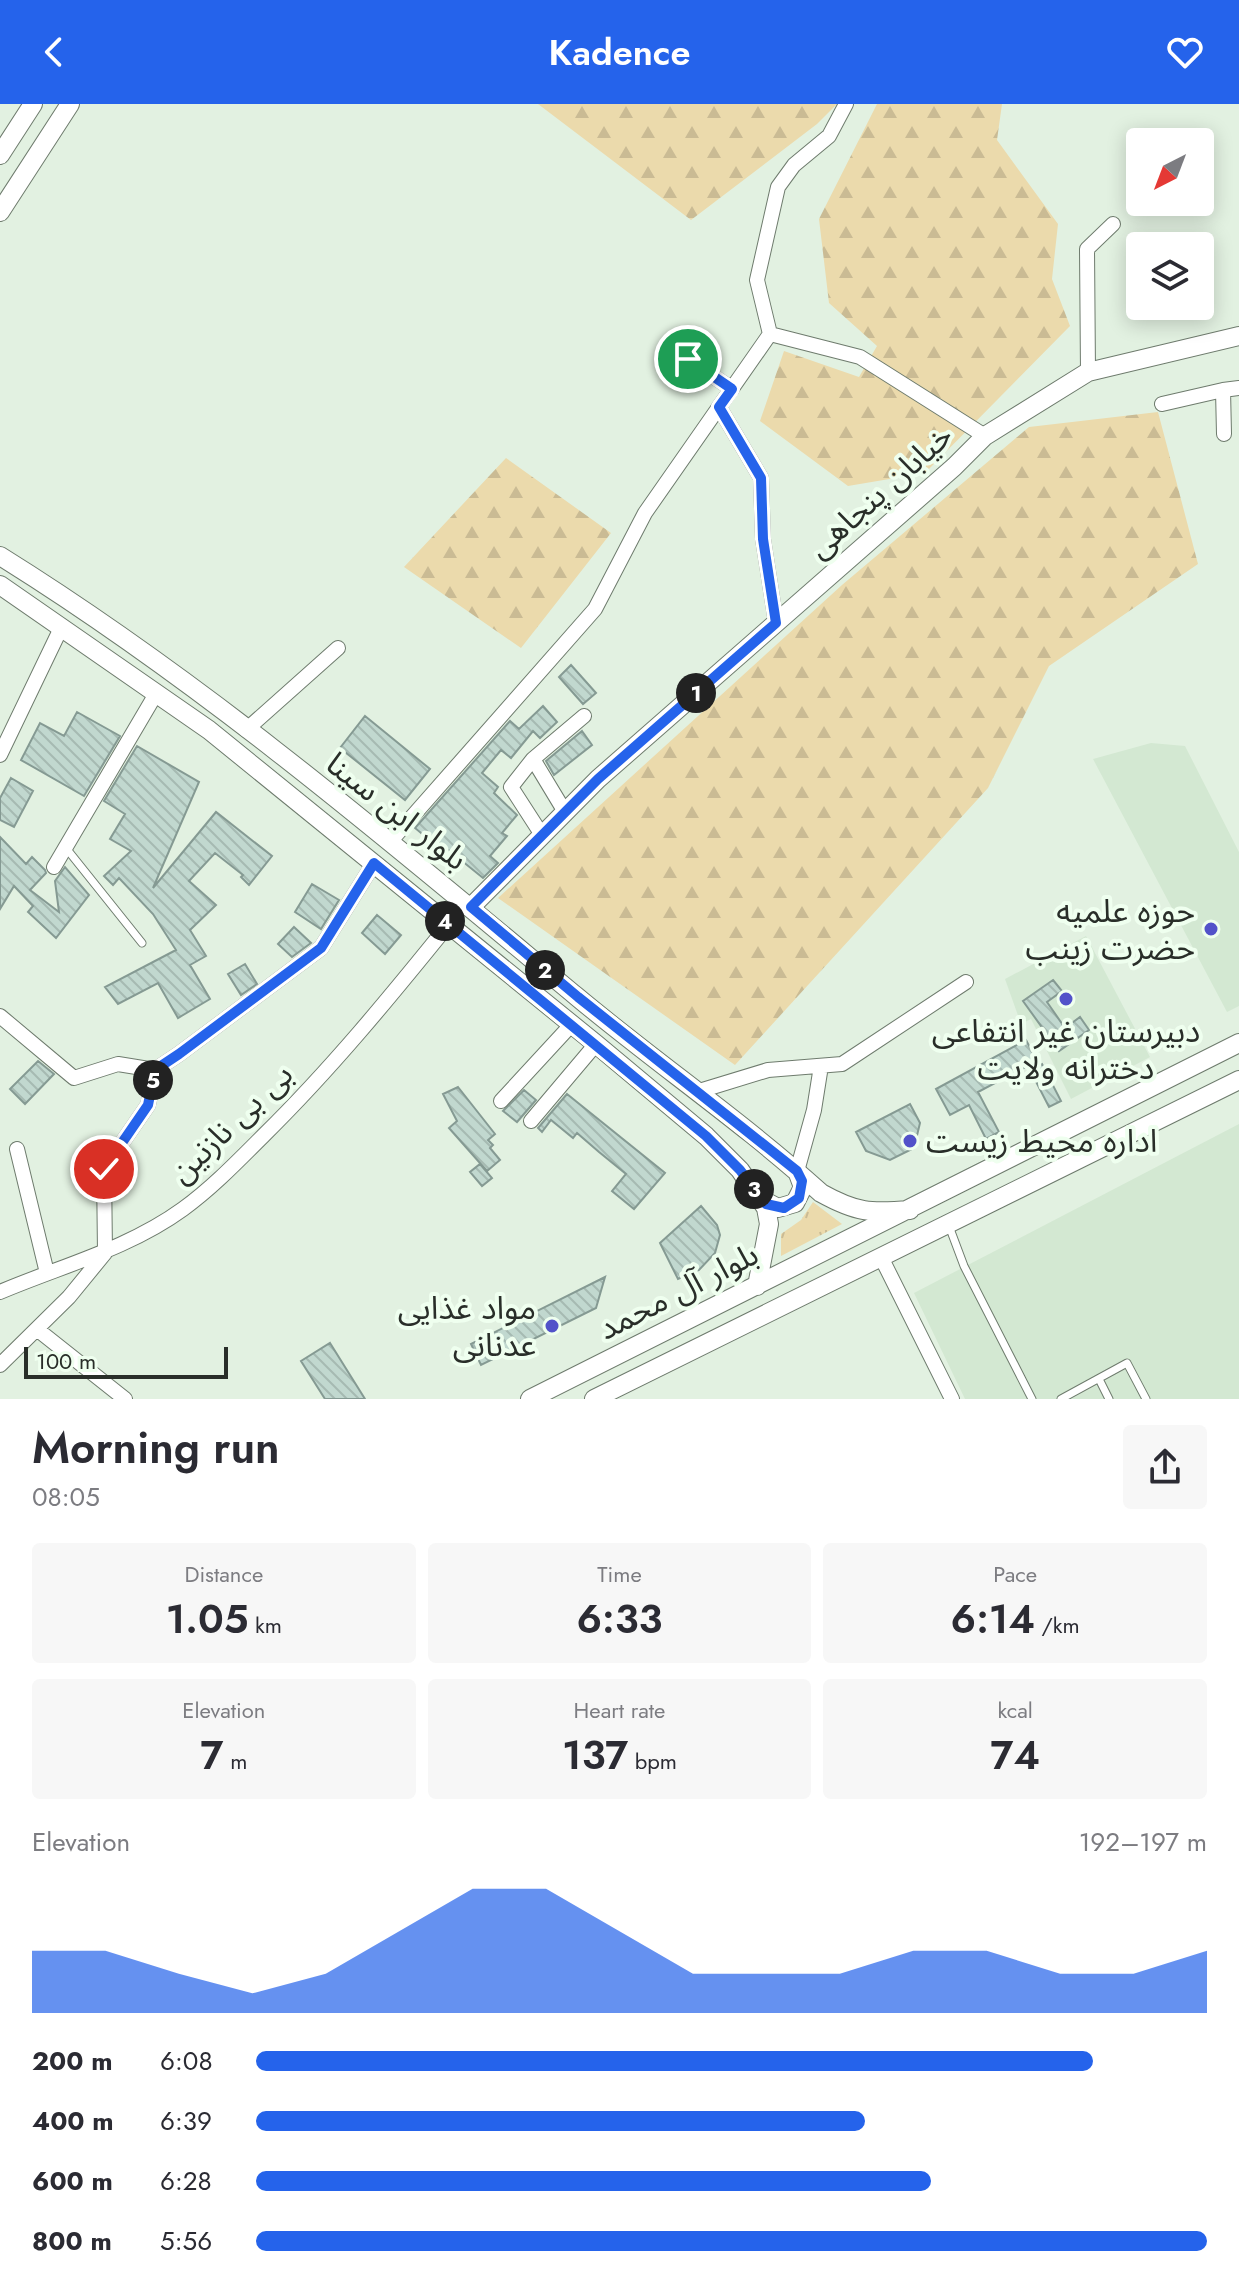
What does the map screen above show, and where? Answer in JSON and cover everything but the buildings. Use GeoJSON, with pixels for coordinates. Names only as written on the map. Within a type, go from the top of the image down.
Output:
{"type":"FeatureCollection","features":[{"type":"Feature","properties":{"kind":"main road"},"geometry":{"type":"LineString","coordinates":[[0,155],[33,104]]}},
{"type":"Feature","properties":{"kind":"main road"},"geometry":{"type":"LineString","coordinates":[[0,212],[70,104]]}},
{"type":"Feature","properties":{"kind":"main road","name":"خیابان پنجاهی"},"geometry":{"type":"LineString","coordinates":[[471,907],[598,779],[954,467],[985,436],[1088,372],[1239,336]]}},
{"type":"Feature","properties":{"kind":"main road","name":"بلوار ابن سینا"},"geometry":{"type":"LineString","coordinates":[[0,556],[171,671],[471,907],[821,1193],[843,1205],[869,1213],[910,1210]]}},
{"type":"Feature","properties":{"kind":"main road","name":"بلوار ابن سینا"},"geometry":{"type":"LineString","coordinates":[[0,585],[209,730],[706,1136],[740,1170],[761,1199],[769,1224],[757,1286]]}},
{"type":"Feature","properties":{"kind":"main road","name":"بلوار آل محمد"},"geometry":{"type":"LineString","coordinates":[[530,1399],[1239,1043]]}},
{"type":"Feature","properties":{"kind":"main road","name":"بلوار آل محمد"},"geometry":{"type":"LineString","coordinates":[[594,1399],[1238,1082]]}},
{"type":"Feature","properties":{"kind":"main road"},"geometry":{"type":"LineString","coordinates":[[761,1199],[778,1208],[795,1203],[803,1187],[797,1171]]}},
{"type":"Feature","properties":{"kind":"street"},"geometry":{"type":"LineString","coordinates":[[389,843],[595,609],[645,513],[770,334],[757,280],[778,187],[794,165],[829,136],[846,104]]}},
{"type":"Feature","properties":{"kind":"street"},"geometry":{"type":"LineString","coordinates":[[1088,372],[1087,249],[1113,224]]}},
{"type":"Feature","properties":{"kind":"street"},"geometry":{"type":"LineString","coordinates":[[770,334],[860,357],[985,436]]}},
{"type":"Feature","properties":{"kind":"street"},"geometry":{"type":"LineString","coordinates":[[688,359],[732,389]]}},
{"type":"Feature","properties":{"kind":"street"},"geometry":{"type":"LineString","coordinates":[[1162,404],[1239,388]]}},
{"type":"Feature","properties":{"kind":"street"},"geometry":{"type":"LineString","coordinates":[[1223,390],[1224,434]]}},
{"type":"Feature","properties":{"kind":"street"},"geometry":{"type":"LineString","coordinates":[[719,407],[761,478],[763,539],[776,623]]}},
{"type":"Feature","properties":{"kind":"street"},"geometry":{"type":"LineString","coordinates":[[2,747],[62,626]]}},
{"type":"Feature","properties":{"kind":"street"},"geometry":{"type":"LineString","coordinates":[[246,730],[338,648]]}},
{"type":"Feature","properties":{"kind":"street"},"geometry":{"type":"LineString","coordinates":[[54,867],[157,692]]}},
{"type":"Feature","properties":{"kind":"street"},"geometry":{"type":"LineString","coordinates":[[542,835],[511,787],[533,759],[584,716]]}},
{"type":"Feature","properties":{"kind":"street"},"geometry":{"type":"LineString","coordinates":[[533,759],[565,812]]}},
{"type":"Feature","properties":{"kind":"street"},"geometry":{"type":"LineString","coordinates":[[0,1016],[74,1078],[118,1064],[155,1070],[321,948],[374,863]]}},
{"type":"Feature","properties":{"kind":"street","name":"بی بی نازنین"},"geometry":{"type":"LineString","coordinates":[[0,1292],[105,1253],[182,1210],[231,1168],[294,1105],[449,924]]}},
{"type":"Feature","properties":{"kind":"street"},"geometry":{"type":"LineString","coordinates":[[696,1092],[768,1070],[842,1064],[966,982]]}},
{"type":"Feature","properties":{"kind":"street"},"geometry":{"type":"LineString","coordinates":[[501,1101],[572,1024]]}},
{"type":"Feature","properties":{"kind":"street"},"geometry":{"type":"LineString","coordinates":[[531,1121],[596,1044]]}},
{"type":"Feature","properties":{"kind":"street"},"geometry":{"type":"LineString","coordinates":[[797,1171],[814,1110],[821,1066]]}},
{"type":"Feature","properties":{"kind":"street"},"geometry":{"type":"LineString","coordinates":[[0,1365],[38,1330],[105,1253],[104,1169],[148,1105],[155,1070]]}},
{"type":"Feature","properties":{"kind":"street"},"geometry":{"type":"LineString","coordinates":[[17,1149],[47,1273]]}},
{"type":"Feature","properties":{"kind":"street"},"geometry":{"type":"LineString","coordinates":[[881,1257],[952,1399]]}},
{"type":"Feature","properties":{"kind":"street"},"geometry":{"type":"LineString","coordinates":[[38,1330],[125,1399]]}},
{"type":"Feature","properties":{"kind":"lane"},"geometry":{"type":"LineString","coordinates":[[66,848],[142,943]]}},
{"type":"Feature","properties":{"kind":"lane"},"geometry":{"type":"LineString","coordinates":[[949,1224],[964,1266],[1032,1399]]}},
{"type":"Feature","properties":{"kind":"lane"},"geometry":{"type":"LineString","coordinates":[[1061,1399],[1077,1395],[1127,1363],[1146,1399]]}},
{"type":"Feature","properties":{"kind":"lane"},"geometry":{"type":"LineString","coordinates":[[1099,1379],[1109,1399]]}},
{"type":"Feature","properties":{"kind":"shaded area","name":"حوزه علمیه حضرت زینب"},"geometry":{"type":"Polygon","coordinates":[[[1151,743],[1185,746],[1239,852],[1239,1006],[1227,1012],[1093,759],[1151,743]]]}},
{"type":"Feature","properties":{"kind":"shaded area","name":"دبیرستان غیر انتفاعی دخترانه ولایت"},"geometry":{"type":"Polygon","coordinates":[[[1086,936],[1150,1057],[1071,1099],[1031,1019],[1021,1024],[1005,979],[1086,936]]]}},
{"type":"Feature","properties":{"kind":"shaded area"},"geometry":{"type":"Polygon","coordinates":[[[1239,1124],[1239,1399],[965,1399],[914,1293],[1239,1124]]]}},
{"type":"Feature","properties":{"kind":"green space"},"geometry":{"type":"Polygon","coordinates":[[[538,104],[837,104],[817,124],[691,220],[538,104]]]}},
{"type":"Feature","properties":{"kind":"green space"},"geometry":{"type":"Polygon","coordinates":[[[877,104],[1002,104],[997,140],[1058,224],[1052,279],[1070,326],[925,473],[848,486],[760,421],[784,351],[859,377],[877,346],[829,303],[819,219],[877,104]]]}},
{"type":"Feature","properties":{"kind":"green space"},"geometry":{"type":"Polygon","coordinates":[[[1158,412],[1198,564],[1049,666],[988,788],[735,1065],[498,898],[842,585],[1029,427],[1158,412]]]}},
{"type":"Feature","properties":{"kind":"green space"},"geometry":{"type":"Polygon","coordinates":[[[506,458],[611,533],[521,648],[404,567],[506,458]]]}},
{"type":"Feature","properties":{"kind":"green space"},"geometry":{"type":"Polygon","coordinates":[[[813,1202],[842,1224],[781,1256],[781,1234],[801,1220],[813,1202]]]}},
{"type":"Feature","properties":{"kind":"place","name":"حوزه علمیه حضرت زینب"},"geometry":{"type":"Point","coordinates":[1211,929]}},
{"type":"Feature","properties":{"kind":"place","name":"دبیرستان غیر انتفاعی دخترانه ولایت"},"geometry":{"type":"Point","coordinates":[1066,999]}},
{"type":"Feature","properties":{"kind":"place","name":"اداره محیط زیست"},"geometry":{"type":"Point","coordinates":[910,1141]}},
{"type":"Feature","properties":{"kind":"place","name":"مواد غذایی عدنانی"},"geometry":{"type":"Point","coordinates":[552,1326]}},
{"type":"Feature","properties":{"kind":"route"},"geometry":{"type":"LineString","coordinates":[[104,1169],[148,1105],[155,1070],[321,948],[374,863],[706,1136],[740,1170],[766,1204],[784,1208],[799,1198],[803,1187],[797,1171],[578,997],[471,907],[598,779],[776,623],[763,539],[761,478],[719,407],[732,389],[688,359]]}}]}
